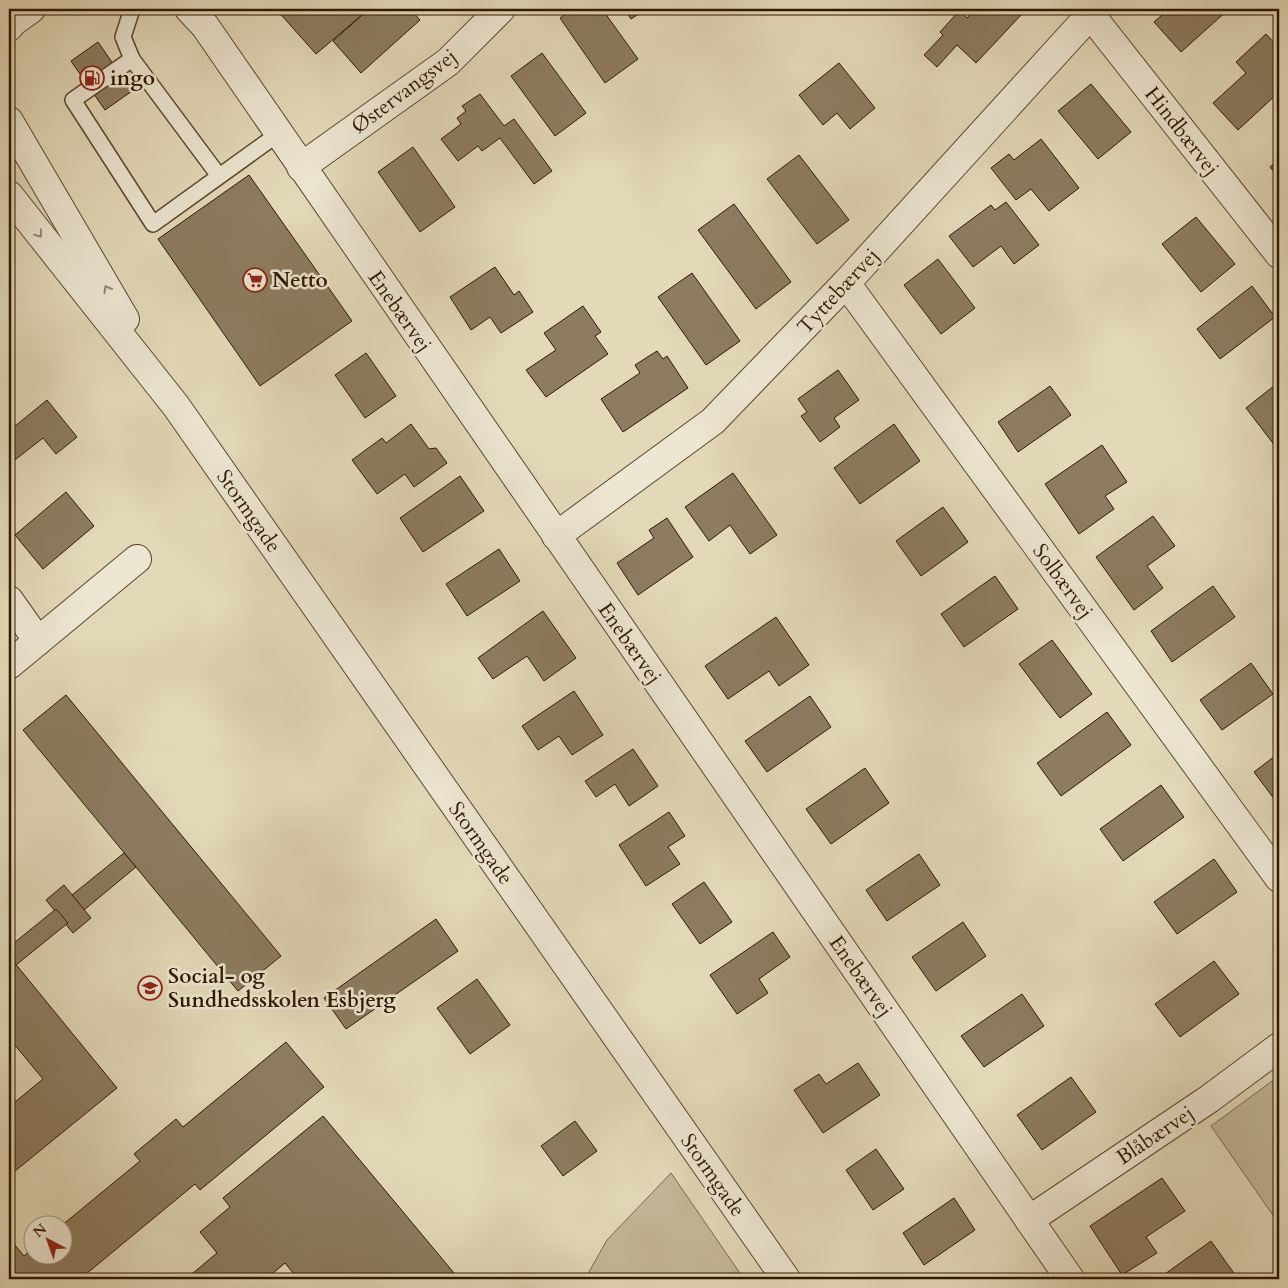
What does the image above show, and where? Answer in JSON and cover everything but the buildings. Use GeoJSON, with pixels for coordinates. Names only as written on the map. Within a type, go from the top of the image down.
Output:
{"type":"FeatureCollection","features":[{"type":"Feature","properties":{"kind":"street"},"geometry":{"type":"LineString","coordinates":[[9,23],[31,9]]}},
{"type":"Feature","properties":{"kind":"street","name":"Enebærvej"},"geometry":{"type":"LineString","coordinates":[[189,9],[205,26],[1070,1279]]}},
{"type":"Feature","properties":{"kind":"street","name":"Østervangsvej"},"geometry":{"type":"LineString","coordinates":[[301,167],[448,62],[502,9]]}},
{"type":"Feature","properties":{"kind":"street","name":"Hindbærvej"},"geometry":{"type":"LineString","coordinates":[[1088,12],[1279,254]]}},
{"type":"Feature","properties":{"kind":"street","name":"Tyttebærvej"},"geometry":{"type":"LineString","coordinates":[[556,536],[713,421],[846,283],[1088,12]]}},
{"type":"Feature","properties":{"kind":"street","name":"Stormgade"},"geometry":{"type":"LineString","coordinates":[[9,121],[176,406]]}},
{"type":"Feature","properties":{"kind":"street","name":"Stormgade"},"geometry":{"type":"LineString","coordinates":[[9,196],[176,406],[786,1279]]}},
{"type":"Feature","properties":{"kind":"street","name":"Solbærvej"},"geometry":{"type":"LineString","coordinates":[[846,283],[1279,878]]}},
{"type":"Feature","properties":{"kind":"street"},"geometry":{"type":"LineString","coordinates":[[9,665],[137,559]]}},
{"type":"Feature","properties":{"kind":"street"},"geometry":{"type":"LineString","coordinates":[[9,600],[38,641]]}},
{"type":"Feature","properties":{"kind":"street","name":"Blåbærvej"},"geometry":{"type":"LineString","coordinates":[[1029,1220],[1208,1099],[1279,1047]]}},
{"type":"Feature","properties":{"kind":"lane"},"geometry":{"type":"LineString","coordinates":[[132,9],[123,37],[132,59],[219,176]]}},
{"type":"Feature","properties":{"kind":"lane"},"geometry":{"type":"LineString","coordinates":[[132,59],[73,100],[153,224],[278,134]]}},
{"type":"Feature","properties":{"kind":"shaded area"},"geometry":{"type":"Polygon","coordinates":[[[1279,1076],[1279,1224],[1211,1126],[1279,1076]]]}},
{"type":"Feature","properties":{"kind":"shaded area"},"geometry":{"type":"Polygon","coordinates":[[[671,1173],[744,1279],[585,1279],[607,1240],[671,1173]]]}},
{"type":"Feature","properties":{"kind":"place","name":"ingo"},"geometry":{"type":"Point","coordinates":[92,78]}},
{"type":"Feature","properties":{"kind":"place","name":"Netto"},"geometry":{"type":"Point","coordinates":[255,280]}},
{"type":"Feature","properties":{"kind":"place","name":"Social- og Sundhedsskolen Esbjerg"},"geometry":{"type":"Point","coordinates":[150,988]}}]}
